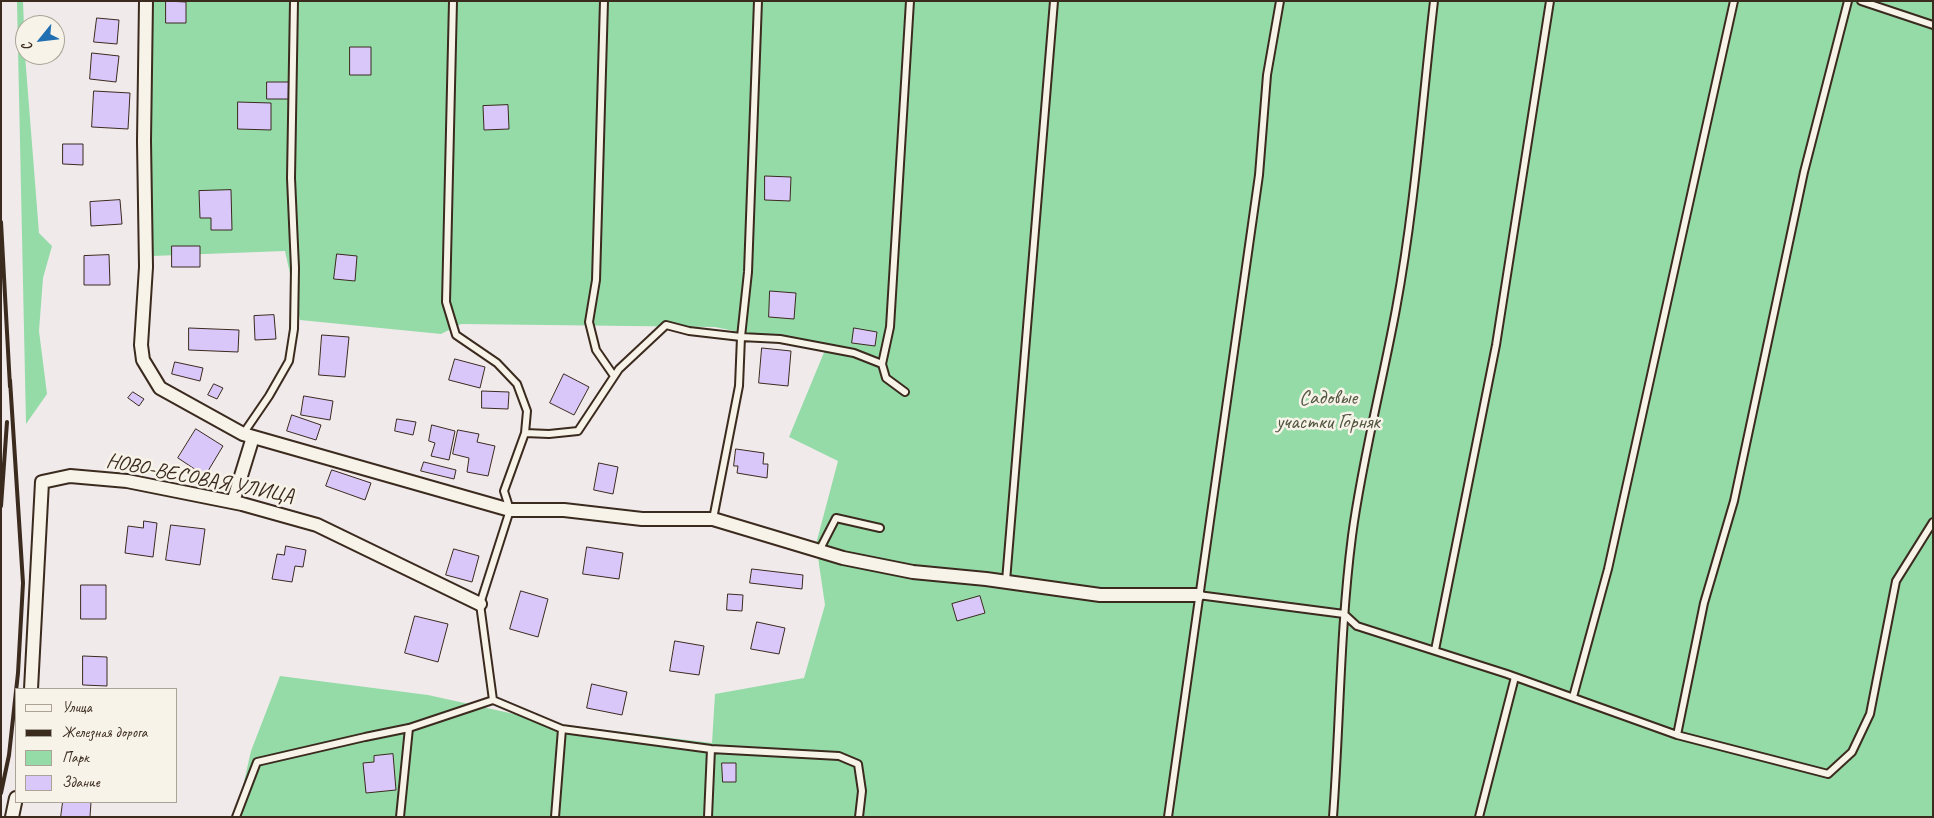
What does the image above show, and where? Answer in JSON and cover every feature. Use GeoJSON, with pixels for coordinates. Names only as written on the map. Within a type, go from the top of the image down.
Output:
{"type":"FeatureCollection","features":[{"type":"Feature","properties":{"kind":"street"},"geometry":{"type":"LineString","coordinates":[[146,1],[144,141],[146,267],[141,345],[143,360],[160,388],[248,435],[510,510],[564,510],[642,519],[714,519],[819,551],[913,572],[1100,595],[1198,595]]}},
{"type":"Feature","properties":{"kind":"street"},"geometry":{"type":"LineString","coordinates":[[233,502],[248,435]]}},
{"type":"Feature","properties":{"kind":"street","name":"НОВО-ВЕСОВАЯ УЛИЦА"},"geometry":{"type":"LineString","coordinates":[[31,688],[42,482],[70,476],[127,481],[233,502],[317,525],[480,604]]}},
{"type":"Feature","properties":{"kind":"street"},"geometry":{"type":"LineString","coordinates":[[12,817],[15,803]]}},
{"type":"Feature","properties":{"kind":"lane"},"geometry":{"type":"LineString","coordinates":[[248,435],[289,361],[294,329],[295,268],[292,178],[294,1]]}},
{"type":"Feature","properties":{"kind":"lane"},"geometry":{"type":"LineString","coordinates":[[453,1],[446,302],[456,335],[497,363],[517,384],[527,411],[525,432],[504,491],[510,510],[480,604],[493,700]]}},
{"type":"Feature","properties":{"kind":"lane"},"geometry":{"type":"LineString","coordinates":[[604,1],[596,280],[588,322],[596,350],[614,376]]}},
{"type":"Feature","properties":{"kind":"lane"},"geometry":{"type":"LineString","coordinates":[[714,519],[739,386],[741,338],[748,272],[758,1]]}},
{"type":"Feature","properties":{"kind":"lane"},"geometry":{"type":"LineString","coordinates":[[904,392],[886,378],[882,364],[890,327],[910,1]]}},
{"type":"Feature","properties":{"kind":"lane"},"geometry":{"type":"LineString","coordinates":[[1006,582],[1054,1]]}},
{"type":"Feature","properties":{"kind":"lane"},"geometry":{"type":"LineString","coordinates":[[1168,817],[1259,175],[1267,75],[1280,1]]}},
{"type":"Feature","properties":{"kind":"lane"},"geometry":{"type":"LineString","coordinates":[[1333,817],[1344,614],[1352,535],[1363,466],[1396,308],[1419,150],[1434,1]]}},
{"type":"Feature","properties":{"kind":"lane"},"geometry":{"type":"LineString","coordinates":[[1435,650],[1496,345],[1550,1]]}},
{"type":"Feature","properties":{"kind":"lane"},"geometry":{"type":"LineString","coordinates":[[1573,697],[1608,569],[1734,1]]}},
{"type":"Feature","properties":{"kind":"lane"},"geometry":{"type":"LineString","coordinates":[[1678,735],[1704,604],[1734,501],[1804,172],[1848,1]]}},
{"type":"Feature","properties":{"kind":"lane"},"geometry":{"type":"LineString","coordinates":[[1861,1],[1933,25]]}},
{"type":"Feature","properties":{"kind":"lane"},"geometry":{"type":"LineString","coordinates":[[525,432],[549,434],[578,431],[619,369],[666,325],[689,331],[741,338],[780,339],[854,353],[882,364]]}},
{"type":"Feature","properties":{"kind":"lane"},"geometry":{"type":"LineString","coordinates":[[819,551],[836,518],[880,528]]}},
{"type":"Feature","properties":{"kind":"lane"},"geometry":{"type":"LineString","coordinates":[[1198,595],[1344,614],[1357,626],[1515,677],[1678,735],[1828,774],[1852,752],[1870,714],[1896,581],[1933,522]]}},
{"type":"Feature","properties":{"kind":"lane"},"geometry":{"type":"LineString","coordinates":[[1479,817],[1515,677]]}},
{"type":"Feature","properties":{"kind":"lane"},"geometry":{"type":"LineString","coordinates":[[236,817],[257,762],[409,728],[493,700],[562,729],[711,749],[839,756],[858,764],[862,790],[859,817]]}},
{"type":"Feature","properties":{"kind":"lane"},"geometry":{"type":"LineString","coordinates":[[400,817],[409,728]]}},
{"type":"Feature","properties":{"kind":"lane"},"geometry":{"type":"LineString","coordinates":[[555,817],[562,729]]}},
{"type":"Feature","properties":{"kind":"lane"},"geometry":{"type":"LineString","coordinates":[[708,817],[711,749]]}},
{"type":"Feature","properties":{"kind":"green space"},"geometry":{"type":"Polygon","coordinates":[[[17,1],[23,1],[24,15],[17,15],[17,1]]]}},
{"type":"Feature","properties":{"kind":"green space","name":"Садовые участки Горняк"},"geometry":{"type":"Polygon","coordinates":[[[149,1],[1933,1],[1933,817],[236,817],[251,751],[280,676],[428,695],[564,725],[712,743],[715,694],[804,678],[825,605],[816,544],[838,461],[789,437],[825,350],[715,327],[461,324],[441,334],[300,320],[285,251],[152,256],[149,1]]]}},
{"type":"Feature","properties":{"kind":"green space"},"geometry":{"type":"Polygon","coordinates":[[[18,65],[26,65],[39,233],[52,246],[43,278],[39,331],[47,394],[26,424],[18,65]]]}},
{"type":"Feature","properties":{"kind":"building"},"geometry":{"type":"Polygon","coordinates":[[[166,1],[186,2],[186,23],[166,23],[166,1]]]}},
{"type":"Feature","properties":{"kind":"building"},"geometry":{"type":"Polygon","coordinates":[[[97,18],[119,20],[117,44],[94,42],[97,18]]]}},
{"type":"Feature","properties":{"kind":"building"},"geometry":{"type":"Polygon","coordinates":[[[350,47],[371,47],[371,75],[350,75],[350,47]]]}},
{"type":"Feature","properties":{"kind":"building"},"geometry":{"type":"Polygon","coordinates":[[[92,53],[119,56],[116,82],[90,79],[92,53]]]}},
{"type":"Feature","properties":{"kind":"building"},"geometry":{"type":"Polygon","coordinates":[[[267,82],[291,82],[292,99],[267,99],[267,82]]]}},
{"type":"Feature","properties":{"kind":"building"},"geometry":{"type":"Polygon","coordinates":[[[94,91],[130,93],[128,129],[92,127],[94,91]]]}},
{"type":"Feature","properties":{"kind":"building"},"geometry":{"type":"Polygon","coordinates":[[[238,102],[271,103],[271,130],[238,129],[238,102]]]}},
{"type":"Feature","properties":{"kind":"building"},"geometry":{"type":"Polygon","coordinates":[[[508,105],[509,129],[484,130],[483,106],[508,105]]]}},
{"type":"Feature","properties":{"kind":"building"},"geometry":{"type":"Polygon","coordinates":[[[63,144],[83,144],[83,165],[63,164],[63,144]]]}},
{"type":"Feature","properties":{"kind":"building"},"geometry":{"type":"Polygon","coordinates":[[[765,176],[791,177],[790,201],[765,200],[765,176]]]}},
{"type":"Feature","properties":{"kind":"building"},"geometry":{"type":"Polygon","coordinates":[[[231,190],[232,230],[211,230],[211,218],[200,218],[199,191],[231,190]]]}},
{"type":"Feature","properties":{"kind":"building"},"geometry":{"type":"Polygon","coordinates":[[[120,200],[122,224],[91,226],[90,202],[120,200]]]}},
{"type":"Feature","properties":{"kind":"building"},"geometry":{"type":"Polygon","coordinates":[[[172,246],[200,246],[200,267],[172,267],[172,246]]]}},
{"type":"Feature","properties":{"kind":"building"},"geometry":{"type":"Polygon","coordinates":[[[337,254],[357,256],[355,281],[334,279],[337,254]]]}},
{"type":"Feature","properties":{"kind":"building"},"geometry":{"type":"Polygon","coordinates":[[[109,255],[110,285],[84,285],[84,256],[109,255]]]}},
{"type":"Feature","properties":{"kind":"building"},"geometry":{"type":"Polygon","coordinates":[[[770,291],[796,293],[794,319],[769,317],[770,291]]]}},
{"type":"Feature","properties":{"kind":"building"},"geometry":{"type":"Polygon","coordinates":[[[274,315],[276,339],[255,340],[254,316],[274,315]]]}},
{"type":"Feature","properties":{"kind":"building"},"geometry":{"type":"Polygon","coordinates":[[[189,328],[239,330],[238,352],[189,350],[189,328]]]}},
{"type":"Feature","properties":{"kind":"building"},"geometry":{"type":"Polygon","coordinates":[[[854,328],[877,332],[875,346],[852,343],[854,328]]]}},
{"type":"Feature","properties":{"kind":"building"},"geometry":{"type":"Polygon","coordinates":[[[322,335],[349,337],[345,377],[319,375],[322,335]]]}},
{"type":"Feature","properties":{"kind":"building"},"geometry":{"type":"Polygon","coordinates":[[[762,348],[791,351],[788,386],[759,383],[762,348]]]}},
{"type":"Feature","properties":{"kind":"building"},"geometry":{"type":"Polygon","coordinates":[[[455,359],[485,367],[480,388],[449,380],[455,359]]]}},
{"type":"Feature","properties":{"kind":"building"},"geometry":{"type":"Polygon","coordinates":[[[175,362],[203,368],[200,381],[172,374],[175,362]]]}},
{"type":"Feature","properties":{"kind":"building"},"geometry":{"type":"Polygon","coordinates":[[[564,374],[589,387],[574,415],[550,403],[564,374]]]}},
{"type":"Feature","properties":{"kind":"building"},"geometry":{"type":"Polygon","coordinates":[[[214,384],[223,388],[217,399],[208,395],[214,384]]]}},
{"type":"Feature","properties":{"kind":"building"},"geometry":{"type":"Polygon","coordinates":[[[482,391],[509,392],[508,409],[482,408],[482,391]]]}},
{"type":"Feature","properties":{"kind":"building"},"geometry":{"type":"Polygon","coordinates":[[[133,392],[144,399],[139,406],[128,398],[133,392]]]}},
{"type":"Feature","properties":{"kind":"building"},"geometry":{"type":"Polygon","coordinates":[[[304,396],[333,401],[330,420],[301,415],[304,396]]]}},
{"type":"Feature","properties":{"kind":"building"},"geometry":{"type":"Polygon","coordinates":[[[292,415],[321,425],[316,440],[287,431],[292,415]]]}},
{"type":"Feature","properties":{"kind":"building"},"geometry":{"type":"Polygon","coordinates":[[[397,419],[416,422],[413,435],[395,431],[397,419]]]}},
{"type":"Feature","properties":{"kind":"building"},"geometry":{"type":"Polygon","coordinates":[[[432,425],[455,431],[449,460],[431,456],[435,443],[429,441],[432,425]]]}},
{"type":"Feature","properties":{"kind":"building"},"geometry":{"type":"Polygon","coordinates":[[[196,429],[223,446],[205,476],[178,458],[196,429]]]}},
{"type":"Feature","properties":{"kind":"building"},"geometry":{"type":"Polygon","coordinates":[[[458,430],[479,434],[477,442],[495,446],[488,476],[467,472],[469,458],[453,454],[458,430]]]}},
{"type":"Feature","properties":{"kind":"building"},"geometry":{"type":"Polygon","coordinates":[[[736,449],[764,453],[763,464],[768,464],[767,478],[737,473],[738,466],[734,466],[736,449]]]}},
{"type":"Feature","properties":{"kind":"building"},"geometry":{"type":"Polygon","coordinates":[[[424,462],[456,470],[454,479],[421,471],[424,462]]]}},
{"type":"Feature","properties":{"kind":"building"},"geometry":{"type":"Polygon","coordinates":[[[599,463],[618,467],[613,494],[594,490],[599,463]]]}},
{"type":"Feature","properties":{"kind":"building"},"geometry":{"type":"Polygon","coordinates":[[[332,470],[371,483],[365,500],[326,486],[332,470]]]}},
{"type":"Feature","properties":{"kind":"building"},"geometry":{"type":"Polygon","coordinates":[[[144,521],[157,523],[153,557],[125,553],[128,526],[143,528],[144,521]]]}},
{"type":"Feature","properties":{"kind":"building"},"geometry":{"type":"Polygon","coordinates":[[[171,525],[205,529],[200,565],[166,560],[171,525]]]}},
{"type":"Feature","properties":{"kind":"building"},"geometry":{"type":"Polygon","coordinates":[[[286,546],[306,550],[303,567],[295,566],[292,582],[272,579],[277,554],[284,555],[286,546]]]}},
{"type":"Feature","properties":{"kind":"building"},"geometry":{"type":"Polygon","coordinates":[[[587,547],[623,553],[619,579],[583,574],[587,547]]]}},
{"type":"Feature","properties":{"kind":"building"},"geometry":{"type":"Polygon","coordinates":[[[454,549],[479,556],[472,582],[446,575],[454,549]]]}},
{"type":"Feature","properties":{"kind":"building"},"geometry":{"type":"Polygon","coordinates":[[[752,569],[803,575],[802,589],[750,583],[752,569]]]}},
{"type":"Feature","properties":{"kind":"building"},"geometry":{"type":"Polygon","coordinates":[[[81,585],[106,585],[106,619],[81,619],[81,585]]]}},
{"type":"Feature","properties":{"kind":"building"},"geometry":{"type":"Polygon","coordinates":[[[521,591],[548,599],[538,637],[510,629],[521,591]]]}},
{"type":"Feature","properties":{"kind":"building"},"geometry":{"type":"Polygon","coordinates":[[[728,594],[743,595],[742,611],[727,610],[728,594]]]}},
{"type":"Feature","properties":{"kind":"building"},"geometry":{"type":"Polygon","coordinates":[[[980,596],[985,613],[957,621],[952,604],[980,596]]]}},
{"type":"Feature","properties":{"kind":"building"},"geometry":{"type":"Polygon","coordinates":[[[415,616],[448,624],[438,662],[405,653],[415,616]]]}},
{"type":"Feature","properties":{"kind":"building"},"geometry":{"type":"Polygon","coordinates":[[[757,622],[785,628],[779,654],[751,649],[757,622]]]}},
{"type":"Feature","properties":{"kind":"building"},"geometry":{"type":"Polygon","coordinates":[[[675,641],[704,646],[699,675],[670,671],[675,641]]]}},
{"type":"Feature","properties":{"kind":"building"},"geometry":{"type":"Polygon","coordinates":[[[83,656],[107,657],[107,686],[83,685],[83,656]]]}},
{"type":"Feature","properties":{"kind":"building"},"geometry":{"type":"Polygon","coordinates":[[[592,684],[627,692],[622,715],[587,708],[592,684]]]}},
{"type":"Feature","properties":{"kind":"building"},"geometry":{"type":"Polygon","coordinates":[[[393,754],[396,790],[366,793],[363,763],[374,762],[374,756],[393,754]]]}},
{"type":"Feature","properties":{"kind":"building"},"geometry":{"type":"Polygon","coordinates":[[[722,763],[736,763],[736,782],[723,782],[722,763]]]}},
{"type":"Feature","properties":{"kind":"building"},"geometry":{"type":"Polygon","coordinates":[[[63,803],[91,803],[90,817],[61,817],[63,803]]]}},
{"type":"Feature","properties":{"kind":"railway"},"geometry":{"type":"LineString","coordinates":[[1,222],[10,387]]}},
{"type":"Feature","properties":{"kind":"railway"},"geometry":{"type":"LineString","coordinates":[[10,380],[23,583],[16,688]]}},
{"type":"Feature","properties":{"kind":"railway"},"geometry":{"type":"LineString","coordinates":[[1,506],[7,422]]}},
{"type":"Feature","properties":{"kind":"railway"},"geometry":{"type":"LineString","coordinates":[[1,793],[9,755],[15,700]]}}]}
